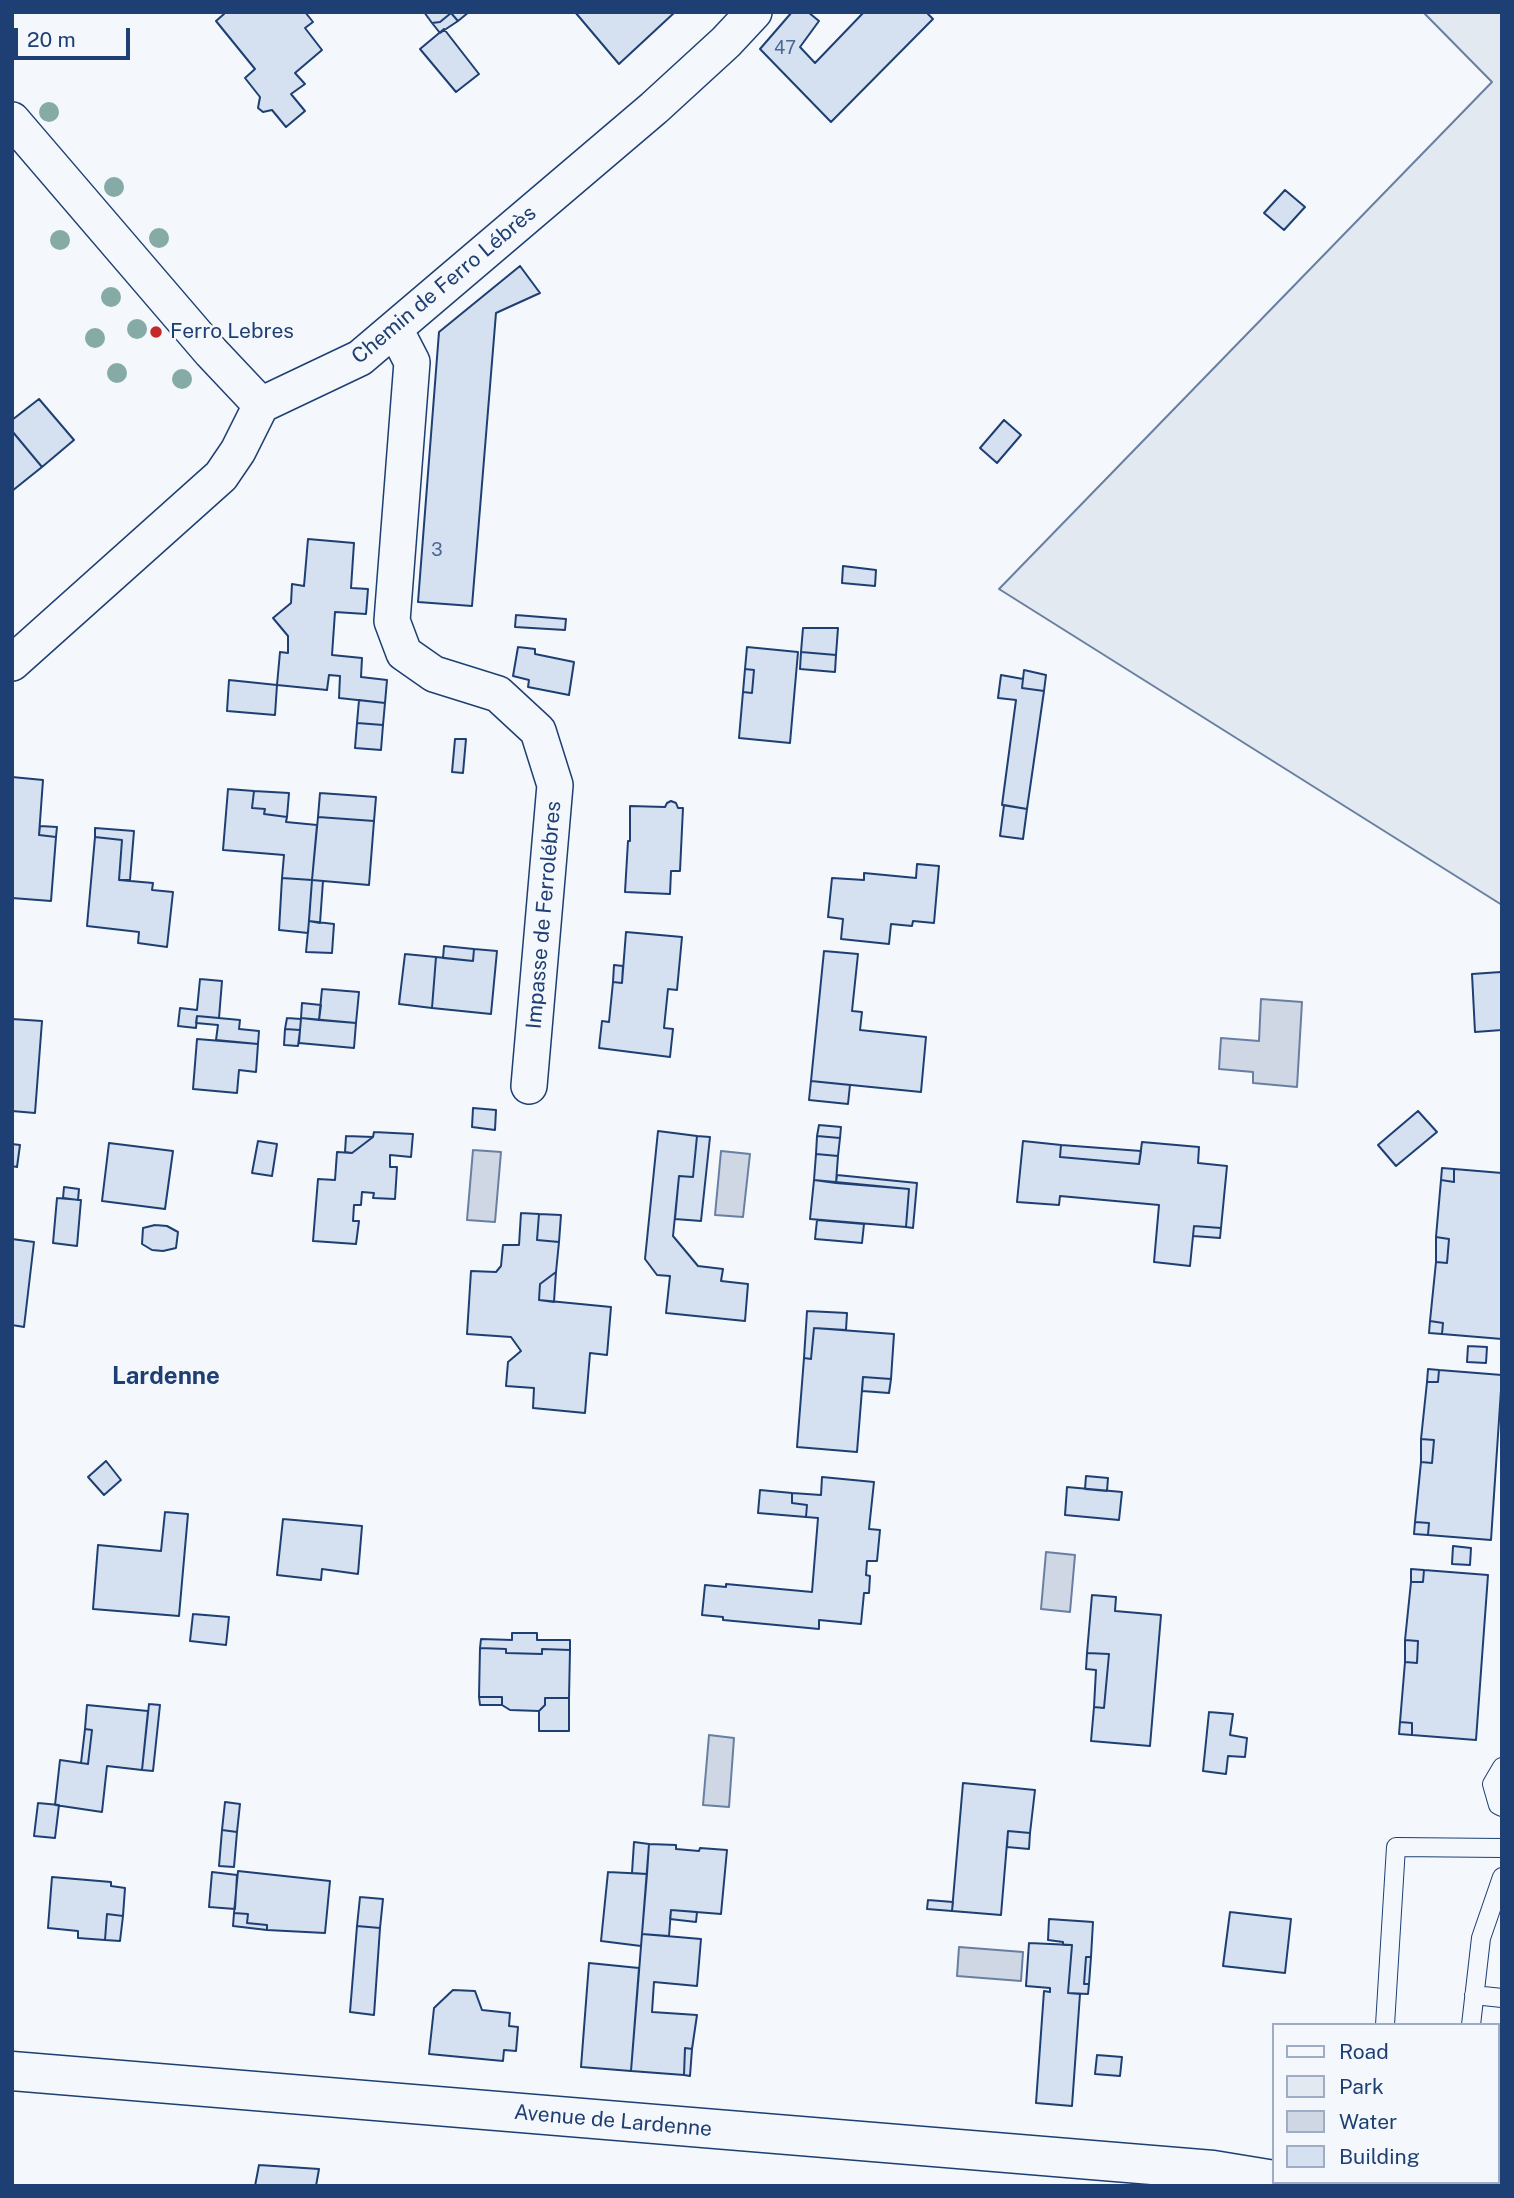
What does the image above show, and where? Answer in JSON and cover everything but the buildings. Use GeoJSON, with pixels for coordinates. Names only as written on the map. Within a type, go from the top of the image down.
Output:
{"type":"FeatureCollection","features":[{"type":"Feature","properties":{"kind":"main road","name":"Avenue de Lardenne"},"geometry":{"type":"LineString","coordinates":[[12,2071],[1213,2170],[1272,2180]]}},
{"type":"Feature","properties":{"kind":"main road","name":"Avenue de Lardenne"},"geometry":{"type":"LineString","coordinates":[[1213,2170],[1272,2165]]}},
{"type":"Feature","properties":{"kind":"street","name":"Chemin de Ferro Lébrès"},"geometry":{"type":"LineString","coordinates":[[261,405],[360,358],[654,108],[726,42],[754,12]]}},
{"type":"Feature","properties":{"kind":"street"},"geometry":{"type":"LineString","coordinates":[[12,120],[211,352],[261,405],[238,451],[220,476],[12,663]]}},
{"type":"Feature","properties":{"kind":"street","name":"Impasse de Ferrolébres"},"geometry":{"type":"LineString","coordinates":[[395,329],[412,362],[392,621],[404,653],[434,674],[498,694],[538,731],[555,785],[529,1086]]}},
{"type":"Feature","properties":{"kind":"lane"},"geometry":{"type":"LineString","coordinates":[[1502,1767],[1492,1784],[1498,1805],[1502,1807]]}},
{"type":"Feature","properties":{"kind":"lane"},"geometry":{"type":"LineString","coordinates":[[1385,2023],[1395,1847],[1502,1848]]}},
{"type":"Feature","properties":{"kind":"lane"},"geometry":{"type":"LineString","coordinates":[[1471,2023],[1481,1938],[1502,1877]]}},
{"type":"Feature","properties":{"kind":"lane"},"geometry":{"type":"LineString","coordinates":[[1474,1995],[1502,1998]]}},
{"type":"Feature","properties":{"kind":"green space"},"geometry":{"type":"Polygon","coordinates":[[[1423,12],[1502,12],[1502,905],[999,589],[1492,82],[1423,12]]]}},
{"type":"Feature","properties":{"kind":"water"},"geometry":{"type":"Polygon","coordinates":[[[1261,999],[1302,1002],[1297,1087],[1253,1083],[1253,1072],[1219,1069],[1221,1038],[1259,1041],[1261,999]]]}},
{"type":"Feature","properties":{"kind":"water"},"geometry":{"type":"Polygon","coordinates":[[[473,1150],[501,1152],[495,1222],[467,1220],[473,1150]]]}},
{"type":"Feature","properties":{"kind":"water"},"geometry":{"type":"Polygon","coordinates":[[[721,1151],[750,1154],[743,1217],[715,1215],[721,1151]]]}},
{"type":"Feature","properties":{"kind":"water"},"geometry":{"type":"Polygon","coordinates":[[[1046,1552],[1075,1555],[1070,1612],[1041,1609],[1046,1552]]]}},
{"type":"Feature","properties":{"kind":"water"},"geometry":{"type":"Polygon","coordinates":[[[709,1735],[734,1738],[729,1807],[703,1805],[709,1735]]]}},
{"type":"Feature","properties":{"kind":"water"},"geometry":{"type":"Polygon","coordinates":[[[959,1947],[1023,1952],[1021,1981],[957,1976],[959,1947]]]}},
{"type":"Feature","properties":{"kind":"place","name":"Ferro Lebres"},"geometry":{"type":"Point","coordinates":[156,332]}},
{"type":"Feature","properties":{"kind":"district","name":"Lardenne"},"geometry":{"type":"Point","coordinates":[166,1377]}}]}
